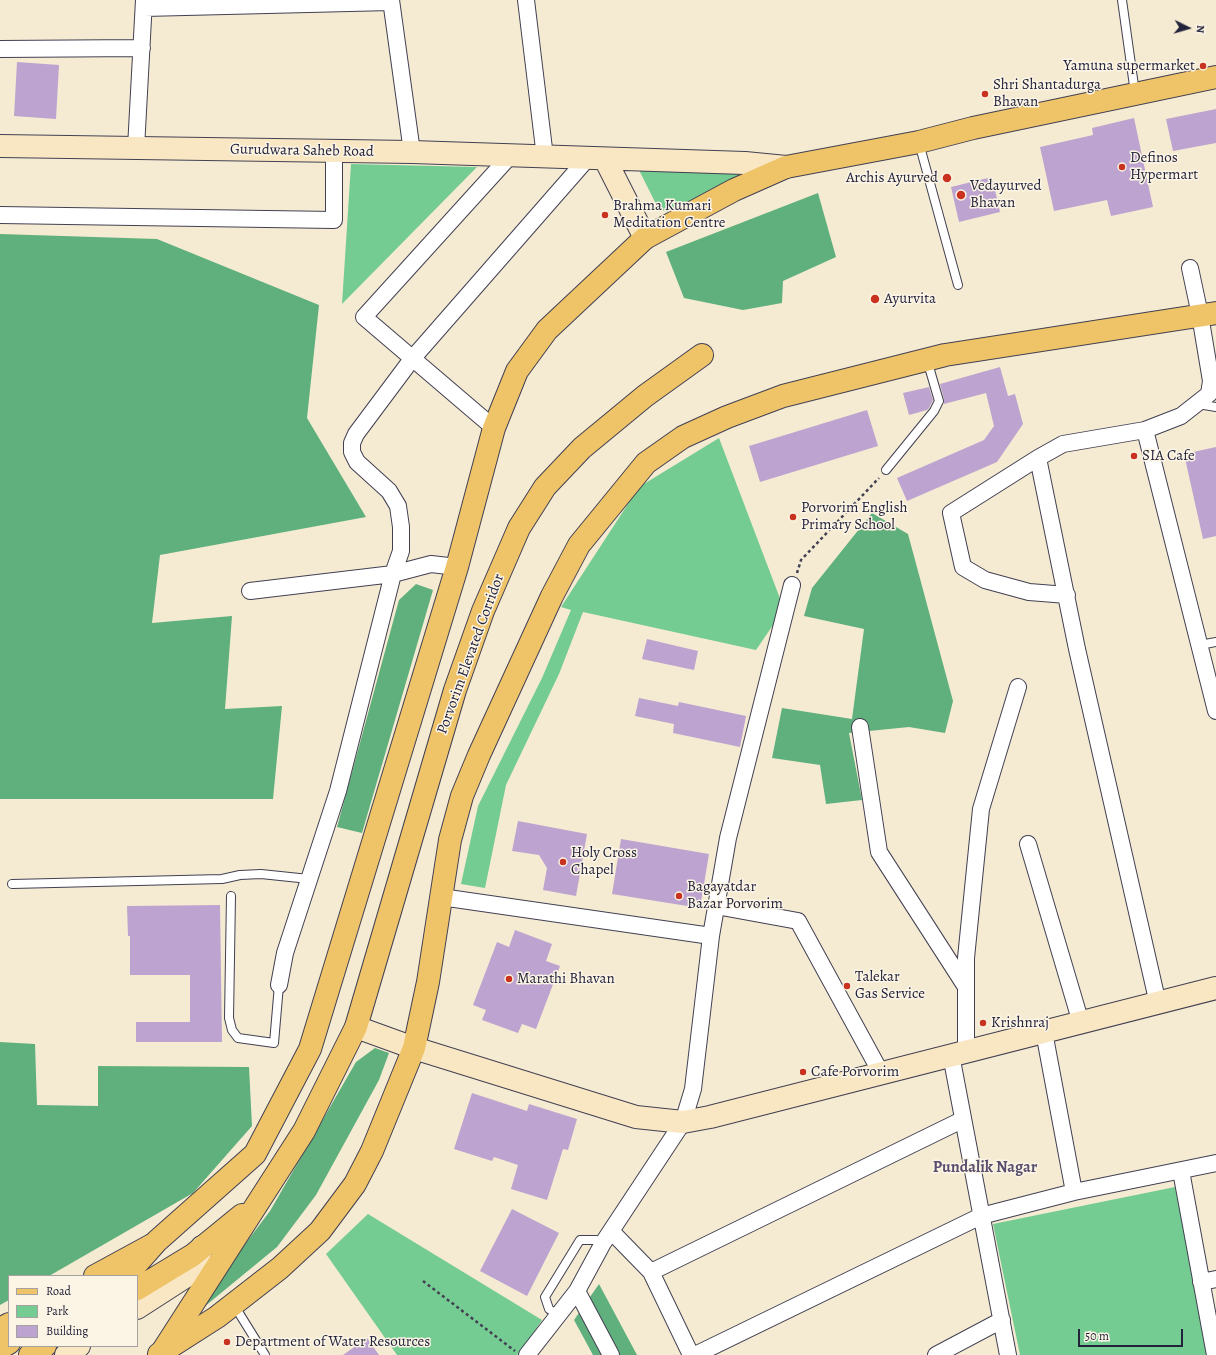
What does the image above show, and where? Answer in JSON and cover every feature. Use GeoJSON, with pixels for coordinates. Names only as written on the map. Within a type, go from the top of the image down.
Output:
{"type":"FeatureCollection","features":[{"type":"Feature","properties":{"kind":"main road"},"geometry":{"type":"LineString","coordinates":[[122,1275],[133,1268],[158,1242],[256,1154],[310,1049],[457,567],[494,428],[517,371],[547,330],[645,238],[734,190],[786,167],[919,142],[973,128],[1216,77]]}},
{"type":"Feature","properties":{"kind":"main road"},"geometry":{"type":"LineString","coordinates":[[160,1354],[217,1317],[280,1268],[320,1231],[355,1184],[372,1151],[414,1048],[428,982],[450,840],[462,796],[479,754],[552,596],[579,545],[646,463],[683,437],[727,417],[783,396],[952,353],[1208,314]]}},
{"type":"Feature","properties":{"kind":"main road","name":"Porvorim Elevated Corridor"},"geometry":{"type":"LineString","coordinates":[[160,1354],[304,1131],[356,1027],[455,690],[483,611],[520,528],[545,486],[582,448],[645,396],[702,355]]}},
{"type":"Feature","properties":{"kind":"main road"},"geometry":{"type":"LineString","coordinates":[[138,1289],[202,1247],[258,1202]]}},
{"type":"Feature","properties":{"kind":"main road"},"geometry":{"type":"LineString","coordinates":[[97,1275],[158,1242]]}},
{"type":"Feature","properties":{"kind":"main road"},"geometry":{"type":"LineString","coordinates":[[30,1355],[43,1347]]}},
{"type":"Feature","properties":{"kind":"street"},"geometry":{"type":"LineString","coordinates":[[526,0],[545,157]]}},
{"type":"Feature","properties":{"kind":"street"},"geometry":{"type":"LineString","coordinates":[[136,148],[144,4],[391,1],[412,152]]}},
{"type":"Feature","properties":{"kind":"street"},"geometry":{"type":"LineString","coordinates":[[0,49],[142,48]]}},
{"type":"Feature","properties":{"kind":"street","name":"Gurudwara Saheb Road"},"geometry":{"type":"LineString","coordinates":[[0,146],[412,152],[596,159],[745,162],[786,167]]}},
{"type":"Feature","properties":{"kind":"street"},"geometry":{"type":"LineString","coordinates":[[0,214],[334,220],[334,151]]}},
{"type":"Feature","properties":{"kind":"street"},"geometry":{"type":"LineString","coordinates":[[494,428],[364,317],[510,156]]}},
{"type":"Feature","properties":{"kind":"street"},"geometry":{"type":"LineString","coordinates":[[279,985],[284,953],[338,792],[393,574],[401,551],[401,527],[398,506],[389,490],[357,462],[352,452],[356,434],[412,359],[596,159],[645,238]]}},
{"type":"Feature","properties":{"kind":"street"},"geometry":{"type":"LineString","coordinates":[[1067,595],[1029,592],[985,580],[963,567],[951,514],[1038,458],[1063,444],[1145,430],[1181,416],[1209,394],[1211,381],[1208,314],[1190,268]]}},
{"type":"Feature","properties":{"kind":"street"},"geometry":{"type":"LineString","coordinates":[[1145,430],[1216,711]]}},
{"type":"Feature","properties":{"kind":"street"},"geometry":{"type":"LineString","coordinates":[[1038,458],[1077,648],[1158,1004]]}},
{"type":"Feature","properties":{"kind":"street"},"geometry":{"type":"LineString","coordinates":[[250,591],[393,574],[431,564],[457,567]]}},
{"type":"Feature","properties":{"kind":"street"},"geometry":{"type":"LineString","coordinates":[[527,1355],[577,1292],[608,1237],[683,1122],[693,1089],[711,936],[728,838],[792,585]]}},
{"type":"Feature","properties":{"kind":"street"},"geometry":{"type":"LineString","coordinates":[[1008,1355],[962,1120],[958,1053],[966,987],[966,958],[981,809],[1018,687]]}},
{"type":"Feature","properties":{"kind":"street"},"geometry":{"type":"LineString","coordinates":[[860,727],[879,852],[966,987]]}},
{"type":"Feature","properties":{"kind":"street"},"geometry":{"type":"LineString","coordinates":[[1028,844],[1081,1023]]}},
{"type":"Feature","properties":{"kind":"street"},"geometry":{"type":"LineString","coordinates":[[441,897],[711,936]]}},
{"type":"Feature","properties":{"kind":"street"},"geometry":{"type":"LineString","coordinates":[[716,906],[798,921],[880,1072]]}},
{"type":"Feature","properties":{"kind":"street"},"geometry":{"type":"LineString","coordinates":[[356,1027],[414,1048],[636,1117],[683,1122],[710,1117],[880,1072],[1158,1004],[1216,988]]}},
{"type":"Feature","properties":{"kind":"street"},"geometry":{"type":"LineString","coordinates":[[1044,1032],[1074,1192]]}},
{"type":"Feature","properties":{"kind":"street"},"geometry":{"type":"LineString","coordinates":[[651,1272],[962,1120]]}},
{"type":"Feature","properties":{"kind":"street"},"geometry":{"type":"LineString","coordinates":[[695,1355],[982,1216],[1074,1192],[1216,1163]]}},
{"type":"Feature","properties":{"kind":"street"},"geometry":{"type":"LineString","coordinates":[[1181,1171],[1209,1281],[1215,1355]]}},
{"type":"Feature","properties":{"kind":"street"},"geometry":{"type":"LineString","coordinates":[[608,1237],[651,1272],[691,1355]]}},
{"type":"Feature","properties":{"kind":"street"},"geometry":{"type":"LineString","coordinates":[[138,1307],[185,1277],[197,1263],[202,1247]]}},
{"type":"Feature","properties":{"kind":"street"},"geometry":{"type":"LineString","coordinates":[[577,1292],[611,1355]]}},
{"type":"Feature","properties":{"kind":"street"},"geometry":{"type":"LineString","coordinates":[[936,1355],[1002,1320]]}},
{"type":"Feature","properties":{"kind":"street"},"geometry":{"type":"LineString","coordinates":[[66,1355],[78,1347]]}},
{"type":"Feature","properties":{"kind":"lane"},"geometry":{"type":"LineString","coordinates":[[1122,0],[1135,94]]}},
{"type":"Feature","properties":{"kind":"lane"},"geometry":{"type":"LineString","coordinates":[[919,142],[958,285]]}},
{"type":"Feature","properties":{"kind":"lane"},"geometry":{"type":"LineString","coordinates":[[886,470],[934,411],[939,401],[927,359]]}},
{"type":"Feature","properties":{"kind":"lane"},"geometry":{"type":"LineString","coordinates":[[1197,404],[1216,407]]}},
{"type":"Feature","properties":{"kind":"lane"},"geometry":{"type":"LineString","coordinates":[[1200,646],[1216,642]]}},
{"type":"Feature","properties":{"kind":"lane"},"geometry":{"type":"LineString","coordinates":[[12,884],[215,880],[240,875],[261,874],[309,879]]}},
{"type":"Feature","properties":{"kind":"lane"},"geometry":{"type":"LineString","coordinates":[[231,896],[229,1018],[232,1030],[238,1038],[274,1043],[279,985]]}},
{"type":"Feature","properties":{"kind":"lane"},"geometry":{"type":"LineString","coordinates":[[558,1315],[549,1309],[545,1297],[580,1240],[596,1240],[608,1237]]}},
{"type":"Feature","properties":{"kind":"lane"},"geometry":{"type":"LineString","coordinates":[[234,1304],[265,1355]]}},
{"type":"Feature","properties":{"kind":"path"},"geometry":{"type":"LineString","coordinates":[[792,585],[801,560],[886,470]]}},
{"type":"Feature","properties":{"kind":"path"},"geometry":{"type":"LineString","coordinates":[[423,1281],[520,1355]]}},
{"type":"Feature","properties":{"kind":"green space"},"geometry":{"type":"Polygon","coordinates":[[[351,164],[477,167],[342,304],[351,164]]]}},
{"type":"Feature","properties":{"kind":"green space"},"geometry":{"type":"Polygon","coordinates":[[[638,168],[737,168],[740,179],[667,212],[658,208],[638,168]]]}},
{"type":"Feature","properties":{"kind":"green space"},"geometry":{"type":"Polygon","coordinates":[[[818,193],[836,257],[783,281],[782,303],[743,310],[684,298],[666,252],[818,193]]]}},
{"type":"Feature","properties":{"kind":"green space"},"geometry":{"type":"Polygon","coordinates":[[[0,234],[157,239],[319,305],[307,418],[366,517],[160,555],[152,623],[232,616],[225,709],[282,706],[273,799],[0,799],[0,234]]]}},
{"type":"Feature","properties":{"kind":"green space"},"geometry":{"type":"Polygon","coordinates":[[[719,438],[784,609],[756,650],[583,612],[559,674],[506,785],[485,888],[461,884],[478,806],[542,678],[571,610],[561,607],[639,487],[719,438]]]}},
{"type":"Feature","properties":{"kind":"green space"},"geometry":{"type":"Polygon","coordinates":[[[872,513],[908,534],[953,701],[945,733],[909,727],[849,733],[862,800],[826,804],[820,765],[772,758],[782,708],[852,719],[864,629],[804,616],[812,588],[872,513]]]}},
{"type":"Feature","properties":{"kind":"green space"},"geometry":{"type":"Polygon","coordinates":[[[416,584],[433,590],[362,833],[337,827],[399,600],[416,584]]]}},
{"type":"Feature","properties":{"kind":"green space"},"geometry":{"type":"Polygon","coordinates":[[[0,1042],[35,1044],[37,1105],[98,1106],[98,1066],[249,1067],[252,1126],[193,1193],[51,1275],[8,1275],[8,1301],[0,1305],[0,1042]]]}},
{"type":"Feature","properties":{"kind":"green space"},"geometry":{"type":"Polygon","coordinates":[[[375,1048],[389,1053],[379,1080],[316,1195],[277,1247],[204,1307],[201,1302],[270,1211],[356,1062],[375,1048]]]}},
{"type":"Feature","properties":{"kind":"green space"},"geometry":{"type":"Polygon","coordinates":[[[1175,1187],[1209,1355],[1020,1355],[993,1224],[1175,1187]]]}},
{"type":"Feature","properties":{"kind":"green space"},"geometry":{"type":"Polygon","coordinates":[[[368,1214],[542,1320],[522,1350],[517,1355],[397,1355],[326,1254],[368,1214]]]}},
{"type":"Feature","properties":{"kind":"green space"},"geometry":{"type":"Polygon","coordinates":[[[599,1284],[637,1355],[593,1355],[574,1320],[599,1284]]]}},
{"type":"Feature","properties":{"kind":"building"},"geometry":{"type":"Polygon","coordinates":[[[17,62],[59,65],[56,119],[14,116],[17,62]]]}},
{"type":"Feature","properties":{"kind":"building"},"geometry":{"type":"Polygon","coordinates":[[[1216,109],[1216,143],[1173,151],[1166,119],[1216,109]]]}},
{"type":"Feature","properties":{"kind":"building"},"geometry":{"type":"Polygon","coordinates":[[[1134,118],[1153,207],[1111,216],[1107,200],[1054,211],[1040,147],[1093,135],[1092,128],[1134,118]]]}},
{"type":"Feature","properties":{"kind":"building"},"geometry":{"type":"Polygon","coordinates":[[[992,177],[1000,212],[959,222],[951,187],[992,177]]]}},
{"type":"Feature","properties":{"kind":"building"},"geometry":{"type":"Polygon","coordinates":[[[1000,367],[1008,396],[1015,394],[1023,424],[997,462],[907,501],[897,478],[984,440],[994,426],[986,393],[944,404],[940,384],[1000,367]]]}},
{"type":"Feature","properties":{"kind":"building"},"geometry":{"type":"Polygon","coordinates":[[[929,387],[933,400],[929,408],[927,410],[909,415],[903,393],[929,387]]]}},
{"type":"Feature","properties":{"kind":"building"},"geometry":{"type":"Polygon","coordinates":[[[867,410],[878,446],[760,482],[749,446],[867,410]]]}},
{"type":"Feature","properties":{"kind":"building"},"geometry":{"type":"Polygon","coordinates":[[[1216,447],[1216,536],[1203,539],[1184,454],[1216,447]]]}},
{"type":"Feature","properties":{"kind":"building"},"geometry":{"type":"Polygon","coordinates":[[[647,639],[698,651],[694,670],[642,659],[647,639]]]}},
{"type":"Feature","properties":{"kind":"building"},"geometry":{"type":"Polygon","coordinates":[[[639,698],[678,706],[679,702],[746,716],[740,747],[673,733],[674,724],[635,716],[639,698]]]}},
{"type":"Feature","properties":{"kind":"building","name":"Holy Cross Chapel"},"geometry":{"type":"Polygon","coordinates":[[[518,821],[587,834],[576,896],[543,890],[547,868],[539,855],[512,851],[518,821]]]}},
{"type":"Feature","properties":{"kind":"building"},"geometry":{"type":"Polygon","coordinates":[[[621,839],[709,854],[700,908],[612,894],[621,839]]]}},
{"type":"Feature","properties":{"kind":"building"},"geometry":{"type":"Polygon","coordinates":[[[220,905],[222,1042],[136,1042],[136,1022],[190,1022],[190,975],[130,975],[130,936],[128,936],[127,906],[220,905]]]}},
{"type":"Feature","properties":{"kind":"building"},"geometry":{"type":"Polygon","coordinates":[[[515,930],[552,944],[546,961],[560,966],[536,1029],[522,1024],[518,1033],[482,1020],[486,1010],[473,1005],[497,942],[509,947],[515,930]]]}},
{"type":"Feature","properties":{"kind":"building"},"geometry":{"type":"Polygon","coordinates":[[[472,1093],[527,1111],[529,1104],[577,1119],[568,1150],[563,1149],[547,1200],[511,1189],[518,1165],[494,1157],[492,1161],[454,1149],[472,1093]]]}},
{"type":"Feature","properties":{"kind":"building"},"geometry":{"type":"Polygon","coordinates":[[[512,1209],[559,1233],[527,1296],[480,1271],[512,1209]]]}},
{"type":"Feature","properties":{"kind":"building"},"geometry":{"type":"Polygon","coordinates":[[[367,1338],[379,1355],[343,1355],[367,1338]]]}},
{"type":"Feature","properties":{"kind":"place","name":"Yamuna supermarket"},"geometry":{"type":"Point","coordinates":[1203,66]}},
{"type":"Feature","properties":{"kind":"place","name":"Shri Shantadurga Bhavan"},"geometry":{"type":"Point","coordinates":[985,94]}},
{"type":"Feature","properties":{"kind":"place","name":"Definos Hypermart"},"geometry":{"type":"Point","coordinates":[1122,167]}},
{"type":"Feature","properties":{"kind":"place","name":"Archis Ayurved"},"geometry":{"type":"Point","coordinates":[947,178]}},
{"type":"Feature","properties":{"kind":"place","name":"Vedayurved Bhavan"},"geometry":{"type":"Point","coordinates":[961,195]}},
{"type":"Feature","properties":{"kind":"place","name":"Brahma Kumari Meditation Centre"},"geometry":{"type":"Point","coordinates":[605,215]}},
{"type":"Feature","properties":{"kind":"place","name":"Ayurvita"},"geometry":{"type":"Point","coordinates":[875,299]}},
{"type":"Feature","properties":{"kind":"place","name":"SIA Cafe"},"geometry":{"type":"Point","coordinates":[1134,456]}},
{"type":"Feature","properties":{"kind":"place","name":"Porvorim English Primary School"},"geometry":{"type":"Point","coordinates":[793,517]}},
{"type":"Feature","properties":{"kind":"place","name":"Holy Cross Chapel"},"geometry":{"type":"Point","coordinates":[563,862]}},
{"type":"Feature","properties":{"kind":"place","name":"Bagayatdar Bazar Porvorim"},"geometry":{"type":"Point","coordinates":[679,896]}},
{"type":"Feature","properties":{"kind":"place","name":"Marathi Bhavan"},"geometry":{"type":"Point","coordinates":[509,979]}},
{"type":"Feature","properties":{"kind":"place","name":"Talekar Gas Service"},"geometry":{"type":"Point","coordinates":[847,986]}},
{"type":"Feature","properties":{"kind":"place","name":"Krishnraj"},"geometry":{"type":"Point","coordinates":[983,1023]}},
{"type":"Feature","properties":{"kind":"place","name":"Cafe Porvorim"},"geometry":{"type":"Point","coordinates":[803,1072]}},
{"type":"Feature","properties":{"kind":"place","name":"Department of Water Resources"},"geometry":{"type":"Point","coordinates":[227,1342]}},
{"type":"Feature","properties":{"kind":"district","name":"Pundalik Nagar"},"geometry":{"type":"Point","coordinates":[985,1168]}}]}
